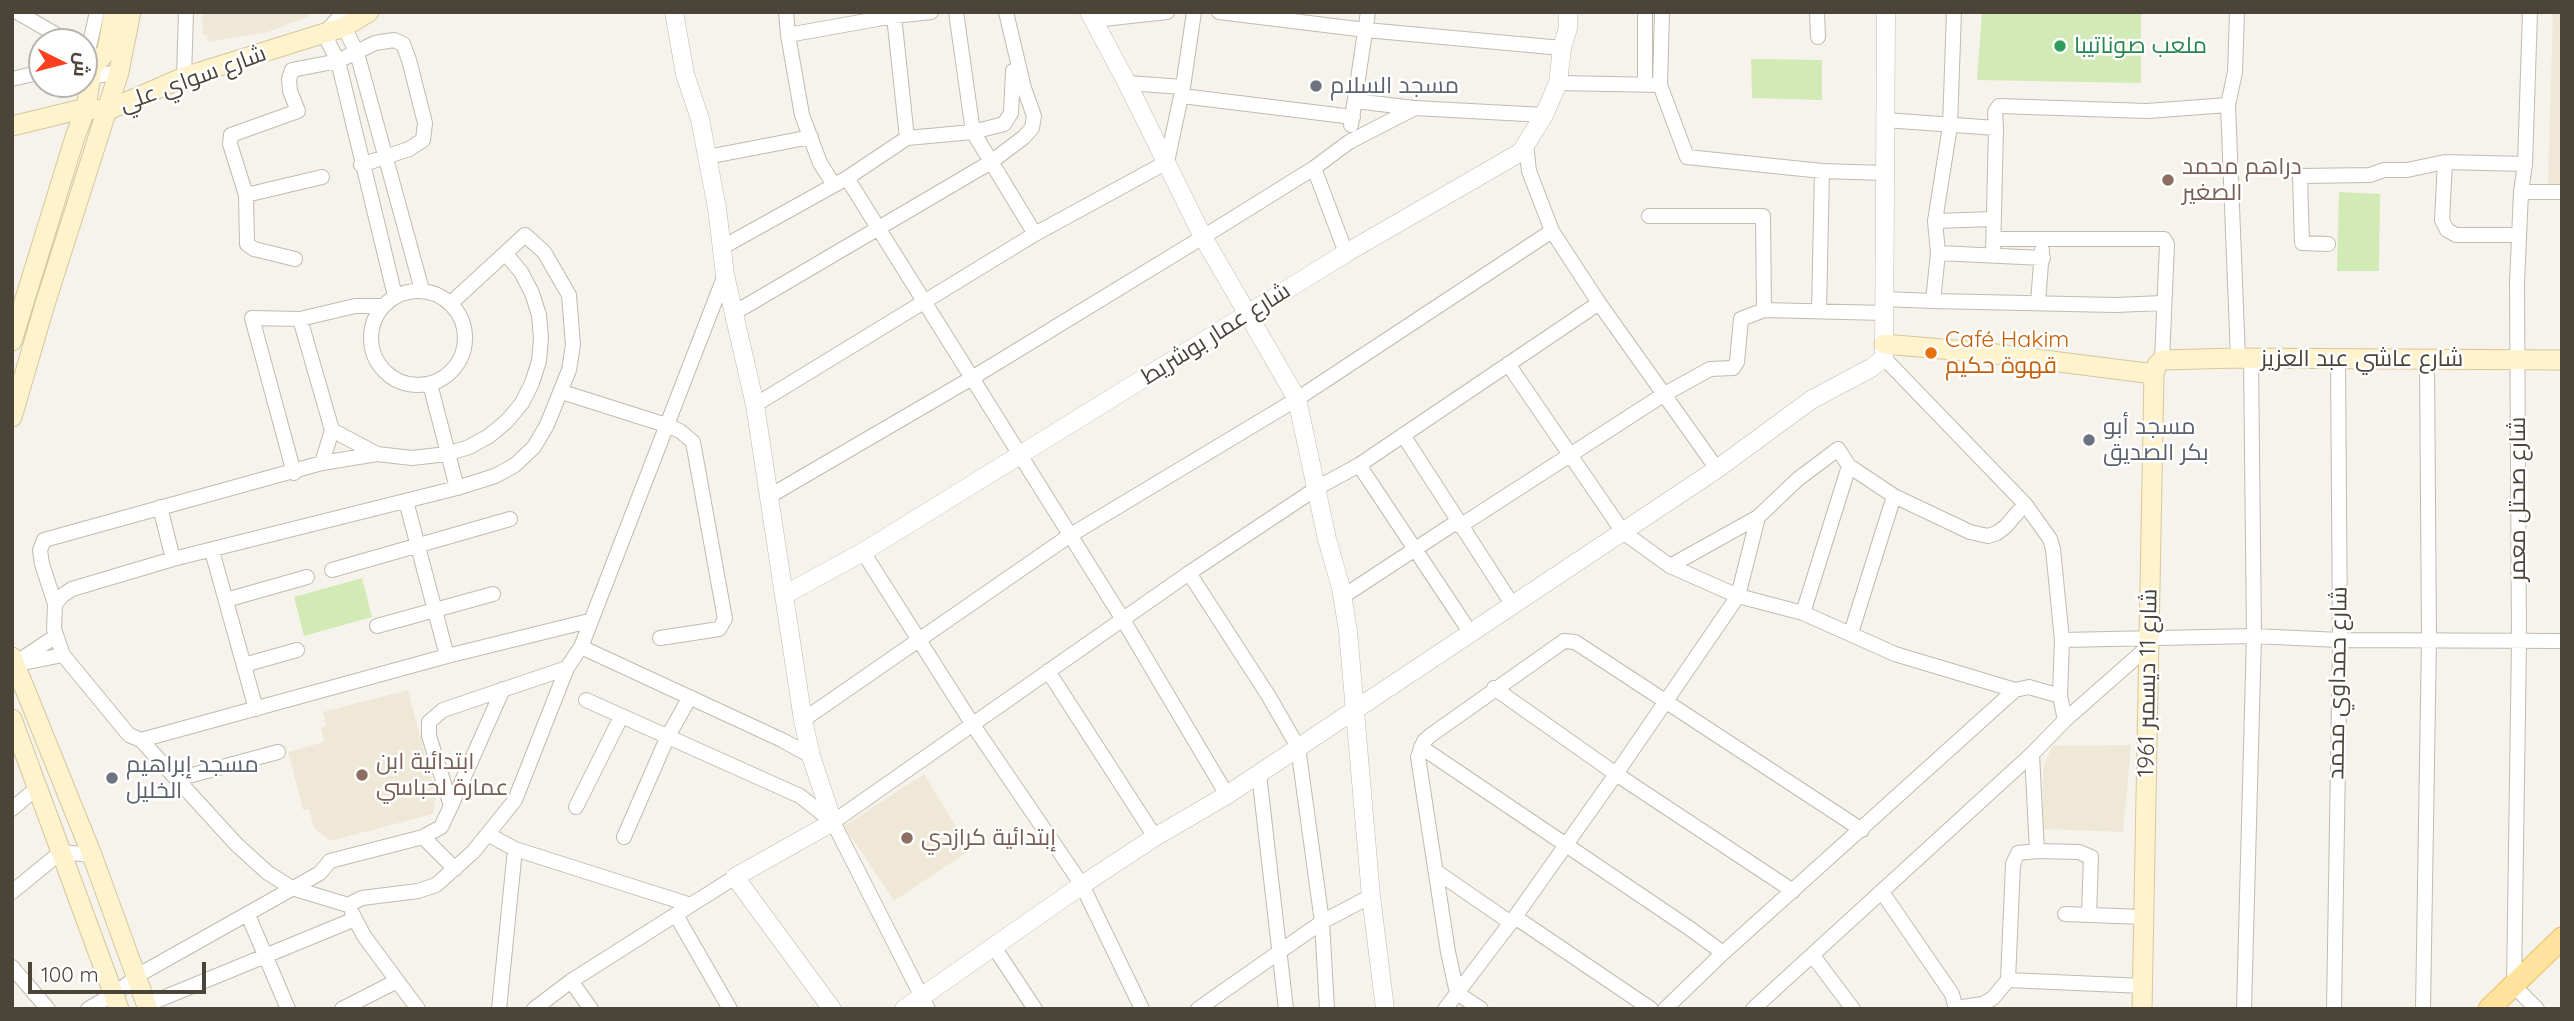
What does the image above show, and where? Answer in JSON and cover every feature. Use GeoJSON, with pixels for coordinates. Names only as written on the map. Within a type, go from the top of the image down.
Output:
{"type":"FeatureCollection","features":[{"type":"Feature","properties":{"kind":"main road"},"geometry":{"type":"LineString","coordinates":[[98,61],[107,51],[114,12]]}},
{"type":"Feature","properties":{"kind":"main road"},"geometry":{"type":"LineString","coordinates":[[13,328],[75,137],[119,72],[131,12]]}},
{"type":"Feature","properties":{"kind":"main road","name":"شارع سواي علي"},"geometry":{"type":"LineString","coordinates":[[12,126],[96,109],[184,77],[324,34],[345,17],[369,12]]}},
{"type":"Feature","properties":{"kind":"main road"},"geometry":{"type":"LineString","coordinates":[[12,417],[45,304],[96,109],[94,98]]}},
{"type":"Feature","properties":{"kind":"main road","name":"شارع عاشي عبد العزيز"},"geometry":{"type":"LineString","coordinates":[[1884,351],[1988,352],[2158,367],[2244,358],[2562,360]]}},
{"type":"Feature","properties":{"kind":"main road","name":"شارع 11 ديسمبر 1961"},"geometry":{"type":"LineString","coordinates":[[2142,1009],[2148,642],[2158,367]]}},
{"type":"Feature","properties":{"kind":"main road"},"geometry":{"type":"LineString","coordinates":[[13,662],[92,855],[147,1007]]}},
{"type":"Feature","properties":{"kind":"main road"},"geometry":{"type":"LineString","coordinates":[[14,727],[117,1002]]}},
{"type":"Feature","properties":{"kind":"main road"},"geometry":{"type":"LineString","coordinates":[[2489,1009],[2562,938]]}},
{"type":"Feature","properties":{"kind":"street"},"geometry":{"type":"LineString","coordinates":[[17,12],[45,28]]}},
{"type":"Feature","properties":{"kind":"street"},"geometry":{"type":"LineString","coordinates":[[184,77],[186,12]]}},
{"type":"Feature","properties":{"kind":"street"},"geometry":{"type":"LineString","coordinates":[[674,12],[685,74],[700,119],[725,275],[755,405],[803,720],[811,756],[833,822],[924,1003]]}},
{"type":"Feature","properties":{"kind":"street"},"geometry":{"type":"LineString","coordinates":[[786,12],[802,115],[820,163],[840,181],[877,228],[924,300],[1122,618],[1227,795]]}},
{"type":"Feature","properties":{"kind":"street"},"geometry":{"type":"LineString","coordinates":[[788,35],[931,12]]}},
{"type":"Feature","properties":{"kind":"street"},"geometry":{"type":"LineString","coordinates":[[956,12],[973,132],[1035,234]]}},
{"type":"Feature","properties":{"kind":"street"},"geometry":{"type":"LineString","coordinates":[[734,313],[991,162],[1024,137],[1034,122],[1006,12]]}},
{"type":"Feature","properties":{"kind":"street"},"geometry":{"type":"LineString","coordinates":[[1167,12],[1091,16],[1203,237],[1297,398],[1342,597],[1349,642],[1371,896],[1385,1009]]}},
{"type":"Feature","properties":{"kind":"street"},"geometry":{"type":"LineString","coordinates":[[755,405],[1035,234],[1167,162],[1182,92],[1194,12]]}},
{"type":"Feature","properties":{"kind":"street"},"geometry":{"type":"LineString","coordinates":[[1219,12],[1366,30],[1562,48]]}},
{"type":"Feature","properties":{"kind":"street"},"geometry":{"type":"LineString","coordinates":[[1349,142],[1368,12]]}},
{"type":"Feature","properties":{"kind":"street","name":"شارع عمار بوشريط"},"geometry":{"type":"LineString","coordinates":[[784,595],[863,552],[1346,253],[1521,152],[1544,115],[1558,83],[1562,48],[1568,28],[1568,12]]}},
{"type":"Feature","properties":{"kind":"street"},"geometry":{"type":"LineString","coordinates":[[1645,12],[1645,85]]}},
{"type":"Feature","properties":{"kind":"street"},"geometry":{"type":"LineString","coordinates":[[1661,12],[1660,85],[1687,157],[1822,171],[1884,173]]}},
{"type":"Feature","properties":{"kind":"street"},"geometry":{"type":"LineString","coordinates":[[1817,12],[1818,37]]}},
{"type":"Feature","properties":{"kind":"street"},"geometry":{"type":"LineString","coordinates":[[904,1009],[924,1003],[994,947],[1082,885],[1354,712],[1469,632],[1717,469],[1811,400],[1871,368],[1884,351],[1886,12]]}},
{"type":"Feature","properties":{"kind":"street"},"geometry":{"type":"LineString","coordinates":[[1933,301],[1938,253],[1935,221],[1950,126],[1954,12]]}},
{"type":"Feature","properties":{"kind":"street"},"geometry":{"type":"LineString","coordinates":[[2237,12],[2235,72],[2228,105],[2244,358],[2254,636],[2244,1009]]}},
{"type":"Feature","properties":{"kind":"street","name":"شارع صحتل معمر"},"geometry":{"type":"LineString","coordinates":[[2514,986],[2519,641],[2519,235],[2525,164],[2530,12]]}},
{"type":"Feature","properties":{"kind":"street"},"geometry":{"type":"LineString","coordinates":[[894,16],[907,138]]}},
{"type":"Feature","properties":{"kind":"street"},"geometry":{"type":"LineString","coordinates":[[345,17],[422,290]]}},
{"type":"Feature","properties":{"kind":"street"},"geometry":{"type":"LineString","coordinates":[[324,34],[338,61],[395,296]]}},
{"type":"Feature","properties":{"kind":"street"},"geometry":{"type":"LineString","coordinates":[[295,259],[254,249],[247,244],[246,195],[230,144],[231,135],[298,111],[290,91],[289,79],[292,70],[338,61],[375,43],[394,40],[403,44],[409,60],[425,124],[423,139],[410,149],[361,164]]}},
{"type":"Feature","properties":{"kind":"street"},"geometry":{"type":"LineString","coordinates":[[721,248],[840,181],[907,138],[973,132],[1004,124],[1009,118],[1014,84],[1012,42]]}},
{"type":"Feature","properties":{"kind":"street"},"geometry":{"type":"LineString","coordinates":[[98,64],[119,72]]}},
{"type":"Feature","properties":{"kind":"street"},"geometry":{"type":"LineString","coordinates":[[1127,83],[1353,117]]}},
{"type":"Feature","properties":{"kind":"street"},"geometry":{"type":"LineString","coordinates":[[1558,83],[1660,85]]}},
{"type":"Feature","properties":{"kind":"street"},"geometry":{"type":"LineString","coordinates":[[1355,101],[1415,108],[1544,115]]}},
{"type":"Feature","properties":{"kind":"street"},"geometry":{"type":"LineString","coordinates":[[1993,255],[1995,112],[1999,106],[2147,111],[2228,105]]}},
{"type":"Feature","properties":{"kind":"street"},"geometry":{"type":"LineString","coordinates":[[768,497],[972,378],[1203,237],[1314,168],[1349,142],[1415,108]]}},
{"type":"Feature","properties":{"kind":"street"},"geometry":{"type":"LineString","coordinates":[[1009,118],[1034,122]]}},
{"type":"Feature","properties":{"kind":"street"},"geometry":{"type":"LineString","coordinates":[[1885,120],[1996,128]]}},
{"type":"Feature","properties":{"kind":"street"},"geometry":{"type":"LineString","coordinates":[[707,157],[811,137]]}},
{"type":"Feature","properties":{"kind":"street"},"geometry":{"type":"LineString","coordinates":[[1526,144],[1530,171],[1552,231],[1598,303],[1717,469]]}},
{"type":"Feature","properties":{"kind":"street"},"geometry":{"type":"LineString","coordinates":[[2328,244],[2302,243],[2301,176],[2370,175],[2384,170],[2407,170],[2445,162],[2525,164]]}},
{"type":"Feature","properties":{"kind":"street"},"geometry":{"type":"LineString","coordinates":[[2445,162],[2442,220],[2447,230],[2456,235],[2519,235]]}},
{"type":"Feature","properties":{"kind":"street"},"geometry":{"type":"LineString","coordinates":[[1314,168],[1346,253]]}},
{"type":"Feature","properties":{"kind":"street"},"geometry":{"type":"LineString","coordinates":[[1819,311],[1822,171]]}},
{"type":"Feature","properties":{"kind":"street"},"geometry":{"type":"LineString","coordinates":[[246,195],[323,177]]}},
{"type":"Feature","properties":{"kind":"street"},"geometry":{"type":"LineString","coordinates":[[2521,192],[2562,192]]}},
{"type":"Feature","properties":{"kind":"street"},"geometry":{"type":"LineString","coordinates":[[1648,216],[1763,216],[1764,310]]}},
{"type":"Feature","properties":{"kind":"street"},"geometry":{"type":"LineString","coordinates":[[1935,221],[1993,219]]}},
{"type":"Feature","properties":{"kind":"street"},"geometry":{"type":"LineString","coordinates":[[803,720],[1069,536],[1297,398],[1552,231]]}},
{"type":"Feature","properties":{"kind":"street"},"geometry":{"type":"LineString","coordinates":[[55,604],[63,594],[72,589],[173,559],[457,488],[505,471],[525,457],[547,425],[562,392],[573,345],[569,295],[544,252],[525,235],[451,303]]}},
{"type":"Feature","properties":{"kind":"street"},"geometry":{"type":"LineString","coordinates":[[2038,303],[2043,258],[2042,238]]}},
{"type":"Feature","properties":{"kind":"street"},"geometry":{"type":"LineString","coordinates":[[1994,239],[2164,239],[2164,303],[2158,367]]}},
{"type":"Feature","properties":{"kind":"street"},"geometry":{"type":"LineString","coordinates":[[1938,253],[2043,258]]}},
{"type":"Feature","properties":{"kind":"street"},"geometry":{"type":"LineString","coordinates":[[506,254],[521,272],[532,293],[540,326],[539,361],[527,393],[507,421],[489,436],[469,447],[447,454],[412,457],[377,454],[322,463],[40,537],[41,564],[55,604],[53,620],[63,655],[129,735],[141,740],[237,845],[268,873],[292,888],[348,905],[362,898],[418,891],[436,885],[489,835],[515,800],[567,668],[581,647],[725,275]]}},
{"type":"Feature","properties":{"kind":"street"},"geometry":{"type":"LineString","coordinates":[[422,290],[432,292],[451,303],[464,328],[465,343],[454,369],[430,384],[415,385],[400,382],[387,374],[377,363],[371,349],[370,333],[382,306],[395,296],[422,290]]}},
{"type":"Feature","properties":{"kind":"street"},"geometry":{"type":"LineString","coordinates":[[1342,597],[1663,395],[1710,369],[1733,368],[1737,362],[1741,319],[1764,310],[1819,311],[1933,301],[2115,305],[2164,303]]}},
{"type":"Feature","properties":{"kind":"street"},"geometry":{"type":"LineString","coordinates":[[534,1009],[571,981],[735,877],[833,822],[1122,618],[1317,488],[1359,465],[1598,303]]}},
{"type":"Feature","properties":{"kind":"street"},"geometry":{"type":"LineString","coordinates":[[293,472],[253,318],[300,319],[355,306],[382,306]]}},
{"type":"Feature","properties":{"kind":"street"},"geometry":{"type":"LineString","coordinates":[[300,319],[332,430],[322,463]]}},
{"type":"Feature","properties":{"kind":"street"},"geometry":{"type":"LineString","coordinates":[[1884,351],[2025,504],[2044,529],[2053,549],[2062,640],[2060,696],[2065,720]]}},
{"type":"Feature","properties":{"kind":"street","name":"شارع حمداوي محمد"},"geometry":{"type":"LineString","coordinates":[[2334,1009],[2340,639],[2338,358]]}},
{"type":"Feature","properties":{"kind":"street"},"geometry":{"type":"LineString","coordinates":[[2423,1009],[2429,639],[2427,360]]}},
{"type":"Feature","properties":{"kind":"street"},"geometry":{"type":"LineString","coordinates":[[1508,364],[1623,532],[1670,566],[1738,596],[1803,613],[1895,654],[2015,690],[2029,687],[2060,696]]}},
{"type":"Feature","properties":{"kind":"street"},"geometry":{"type":"LineString","coordinates":[[430,384],[457,488]]}},
{"type":"Feature","properties":{"kind":"street"},"geometry":{"type":"LineString","coordinates":[[562,392],[666,425],[680,431],[693,442],[725,619],[719,629],[660,638]]}},
{"type":"Feature","properties":{"kind":"street"},"geometry":{"type":"LineString","coordinates":[[332,430],[377,454]]}},
{"type":"Feature","properties":{"kind":"street"},"geometry":{"type":"LineString","coordinates":[[1403,435],[1512,604]]}},
{"type":"Feature","properties":{"kind":"street"},"geometry":{"type":"LineString","coordinates":[[1670,566],[1758,517],[1798,479],[1839,449],[1849,467],[1894,496],[1970,532],[1988,536],[1997,533],[2006,527],[2025,504]]}},
{"type":"Feature","properties":{"kind":"street"},"geometry":{"type":"LineString","coordinates":[[1359,465],[1469,632]]}},
{"type":"Feature","properties":{"kind":"street"},"geometry":{"type":"LineString","coordinates":[[1803,613],[1849,467]]}},
{"type":"Feature","properties":{"kind":"street"},"geometry":{"type":"LineString","coordinates":[[1851,633],[1894,496]]}},
{"type":"Feature","properties":{"kind":"street"},"geometry":{"type":"LineString","coordinates":[[405,502],[447,656]]}},
{"type":"Feature","properties":{"kind":"street"},"geometry":{"type":"LineString","coordinates":[[160,506],[173,559]]}},
{"type":"Feature","properties":{"kind":"street"},"geometry":{"type":"LineString","coordinates":[[1445,1009],[1513,920],[1738,596],[1758,517]]}},
{"type":"Feature","properties":{"kind":"street"},"geometry":{"type":"LineString","coordinates":[[332,570],[510,519]]}},
{"type":"Feature","properties":{"kind":"street"},"geometry":{"type":"LineString","coordinates":[[212,551],[256,709]]}},
{"type":"Feature","properties":{"kind":"street"},"geometry":{"type":"LineString","coordinates":[[863,552],[973,725],[1082,885],[1142,1009]]}},
{"type":"Feature","properties":{"kind":"street"},"geometry":{"type":"LineString","coordinates":[[1189,573],[1268,695],[1298,747],[1322,922],[1327,1009]]}},
{"type":"Feature","properties":{"kind":"street"},"geometry":{"type":"LineString","coordinates":[[226,600],[307,577]]}},
{"type":"Feature","properties":{"kind":"street"},"geometry":{"type":"LineString","coordinates":[[377,626],[493,594]]}},
{"type":"Feature","properties":{"kind":"street"},"geometry":{"type":"LineString","coordinates":[[141,740],[447,656],[589,621]]}},
{"type":"Feature","properties":{"kind":"street"},"geometry":{"type":"LineString","coordinates":[[13,662],[56,636]]}},
{"type":"Feature","properties":{"kind":"street"},"geometry":{"type":"LineString","coordinates":[[2062,640],[2148,642],[2254,636],[2562,641]]}},
{"type":"Feature","properties":{"kind":"street"},"geometry":{"type":"LineString","coordinates":[[1481,1009],[1457,993],[1448,952],[1418,757],[1421,747],[1431,735],[1554,647],[1569,641],[1665,700],[1862,830]]}},
{"type":"Feature","properties":{"kind":"street"},"geometry":{"type":"LineString","coordinates":[[1753,1009],[2032,754],[2148,642]]}},
{"type":"Feature","properties":{"kind":"street"},"geometry":{"type":"LineString","coordinates":[[581,647],[811,756]]}},
{"type":"Feature","properties":{"kind":"street"},"geometry":{"type":"LineString","coordinates":[[244,665],[297,650]]}},
{"type":"Feature","properties":{"kind":"street"},"geometry":{"type":"LineString","coordinates":[[13,662],[63,655]]}},
{"type":"Feature","properties":{"kind":"street"},"geometry":{"type":"LineString","coordinates":[[450,806],[429,736],[429,722],[443,710],[567,668]]}},
{"type":"Feature","properties":{"kind":"street"},"geometry":{"type":"LineString","coordinates":[[1048,671],[1155,837]]}},
{"type":"Feature","properties":{"kind":"street"},"geometry":{"type":"LineString","coordinates":[[1494,688],[1616,774],[1793,891]]}},
{"type":"Feature","properties":{"kind":"street"},"geometry":{"type":"LineString","coordinates":[[88,1009],[117,1002],[142,974],[320,873],[330,862],[423,837],[440,827],[503,689]]}},
{"type":"Feature","properties":{"kind":"street"},"geometry":{"type":"LineString","coordinates":[[1665,1009],[1723,953],[2015,690]]}},
{"type":"Feature","properties":{"kind":"street"},"geometry":{"type":"LineString","coordinates":[[625,837],[668,736],[690,697]]}},
{"type":"Feature","properties":{"kind":"street"},"geometry":{"type":"LineString","coordinates":[[586,700],[800,796],[833,822]]}},
{"type":"Feature","properties":{"kind":"street"},"geometry":{"type":"LineString","coordinates":[[576,807],[621,717]]}},
{"type":"Feature","properties":{"kind":"street"},"geometry":{"type":"LineString","coordinates":[[1421,747],[1723,953]]}},
{"type":"Feature","properties":{"kind":"street"},"geometry":{"type":"LineString","coordinates":[[177,779],[278,752]]}},
{"type":"Feature","properties":{"kind":"street"},"geometry":{"type":"LineString","coordinates":[[2032,754],[2037,851]]}},
{"type":"Feature","properties":{"kind":"street"},"geometry":{"type":"LineString","coordinates":[[1259,774],[1286,1009]]}},
{"type":"Feature","properties":{"kind":"street"},"geometry":{"type":"LineString","coordinates":[[12,810],[38,787]]}},
{"type":"Feature","properties":{"kind":"street"},"geometry":{"type":"LineString","coordinates":[[489,835],[515,849],[691,905]]}},
{"type":"Feature","properties":{"kind":"street"},"geometry":{"type":"LineString","coordinates":[[423,837],[455,869]]}},
{"type":"Feature","properties":{"kind":"street"},"geometry":{"type":"LineString","coordinates":[[499,1009],[515,849]]}},
{"type":"Feature","properties":{"kind":"street"},"geometry":{"type":"LineString","coordinates":[[12,892],[61,852],[92,855]]}},
{"type":"Feature","properties":{"kind":"street"},"geometry":{"type":"LineString","coordinates":[[1882,892],[1952,994],[1956,1008],[1983,1004],[1993,998],[2008,979],[2012,864],[2018,853],[2079,852],[2091,857],[2089,915]]}},
{"type":"Feature","properties":{"kind":"street"},"geometry":{"type":"LineString","coordinates":[[1437,872],[1651,1009]]}},
{"type":"Feature","properties":{"kind":"street"},"geometry":{"type":"LineString","coordinates":[[735,877],[832,1009]]}},
{"type":"Feature","properties":{"kind":"street"},"geometry":{"type":"LineString","coordinates":[[1198,1009],[1322,922],[1371,896]]}},
{"type":"Feature","properties":{"kind":"street"},"geometry":{"type":"LineString","coordinates":[[348,905],[364,936],[418,1009]]}},
{"type":"Feature","properties":{"kind":"street"},"geometry":{"type":"LineString","coordinates":[[2064,914],[2143,917]]}},
{"type":"Feature","properties":{"kind":"street"},"geometry":{"type":"LineString","coordinates":[[248,915],[288,1009]]}},
{"type":"Feature","properties":{"kind":"street"},"geometry":{"type":"LineString","coordinates":[[676,915],[722,1006]]}},
{"type":"Feature","properties":{"kind":"street"},"geometry":{"type":"LineString","coordinates":[[147,1007],[355,919]]}},
{"type":"Feature","properties":{"kind":"street"},"geometry":{"type":"LineString","coordinates":[[994,947],[1035,1009]]}},
{"type":"Feature","properties":{"kind":"street"},"geometry":{"type":"LineString","coordinates":[[1813,956],[1853,1009]]}},
{"type":"Feature","properties":{"kind":"street"},"geometry":{"type":"LineString","coordinates":[[12,967],[48,1009]]}},
{"type":"Feature","properties":{"kind":"street"},"geometry":{"type":"LineString","coordinates":[[2008,979],[2143,986]]}},
{"type":"Feature","properties":{"kind":"street"},"geometry":{"type":"LineString","coordinates":[[342,1009],[397,981]]}},
{"type":"Feature","properties":{"kind":"street"},"geometry":{"type":"LineString","coordinates":[[571,981],[591,1009]]}},
{"type":"Feature","properties":{"kind":"street"},"geometry":{"type":"LineString","coordinates":[[2514,986],[2537,1009]]}},
{"type":"Feature","properties":{"kind":"shaded area"},"geometry":{"type":"Polygon","coordinates":[[[202,12],[308,12],[309,16],[268,32],[207,42],[207,35],[203,35],[202,12]]]}},
{"type":"Feature","properties":{"kind":"shaded area"},"geometry":{"type":"Polygon","coordinates":[[[2553,12],[2562,12],[2562,187],[2548,187],[2553,12]]]}},
{"type":"Feature","properties":{"kind":"shaded area","name":"ابتدائية ابن عمارة لحباسي"},"geometry":{"type":"Polygon","coordinates":[[[408,690],[436,797],[433,814],[330,841],[314,828],[309,809],[303,810],[288,752],[324,742],[321,728],[326,726],[323,712],[408,690]]]}},
{"type":"Feature","properties":{"kind":"shaded area"},"geometry":{"type":"Polygon","coordinates":[[[2131,745],[2123,832],[2043,829],[2043,768],[2052,746],[2131,745]]]}},
{"type":"Feature","properties":{"kind":"shaded area","name":"إبتدائية كرازدي"},"geometry":{"type":"Polygon","coordinates":[[[924,774],[970,850],[894,901],[844,826],[924,774]]]}},
{"type":"Feature","properties":{"kind":"green space","name":"ملعب صوناتيبا"},"geometry":{"type":"Polygon","coordinates":[[[1982,12],[2141,12],[2141,83],[1977,80],[1982,12]]]}},
{"type":"Feature","properties":{"kind":"green space"},"geometry":{"type":"Polygon","coordinates":[[[1751,59],[1822,60],[1822,100],[1752,98],[1751,59]]]}},
{"type":"Feature","properties":{"kind":"green space"},"geometry":{"type":"Polygon","coordinates":[[[2339,192],[2380,194],[2379,271],[2337,271],[2339,192]]]}},
{"type":"Feature","properties":{"kind":"green space"},"geometry":{"type":"Polygon","coordinates":[[[362,578],[372,617],[304,636],[294,597],[362,578]]]}},
{"type":"Feature","properties":{"kind":"place","name":"ملعب صوناتيبا"},"geometry":{"type":"Point","coordinates":[2060,46]}},
{"type":"Feature","properties":{"kind":"place","name":"مسجد السلام"},"geometry":{"type":"Point","coordinates":[1316,86]}},
{"type":"Feature","properties":{"kind":"place","name":"دراهم محمد الصغير"},"geometry":{"type":"Point","coordinates":[2168,180]}},
{"type":"Feature","properties":{"kind":"place","name":"Café Hakim قهوة حكيم"},"geometry":{"type":"Point","coordinates":[1931,353]}},
{"type":"Feature","properties":{"kind":"place","name":"مسجد أبو بكر الصديق"},"geometry":{"type":"Point","coordinates":[2089,440]}},
{"type":"Feature","properties":{"kind":"place","name":"ابتدائية ابن عمارة لحباسي"},"geometry":{"type":"Point","coordinates":[362,775]}},
{"type":"Feature","properties":{"kind":"place","name":"مسجد إبراهيم الخليل"},"geometry":{"type":"Point","coordinates":[112,778]}},
{"type":"Feature","properties":{"kind":"place","name":"إبتدائية كرازدي"},"geometry":{"type":"Point","coordinates":[907,838]}}]}
